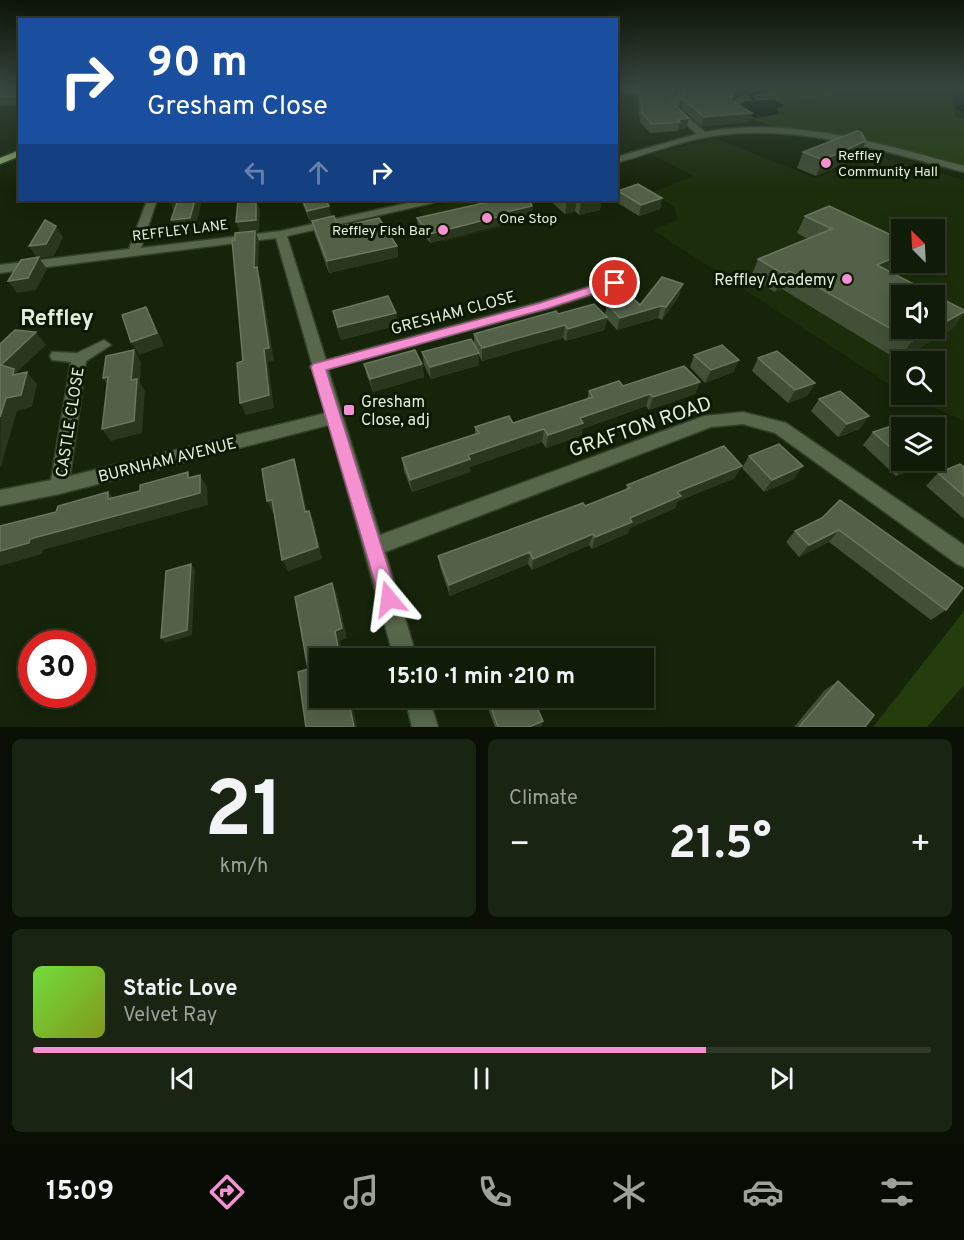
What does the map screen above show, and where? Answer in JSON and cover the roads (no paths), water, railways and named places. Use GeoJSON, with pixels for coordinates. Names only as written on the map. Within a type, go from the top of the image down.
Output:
{"type":"FeatureCollection","features":[{"type":"Feature","properties":{"kind":"main road"},"geometry":{"type":"LineString","coordinates":[[0,161],[18,154]]}},
{"type":"Feature","properties":{"kind":"street"},"geometry":{"type":"LineString","coordinates":[[687,121],[703,135]]}},
{"type":"Feature","properties":{"kind":"street"},"geometry":{"type":"LineString","coordinates":[[618,159],[703,135],[745,131],[830,136],[964,169]]}},
{"type":"Feature","properties":{"kind":"street"},"geometry":{"type":"LineString","coordinates":[[134,251],[152,201]]}},
{"type":"Feature","properties":{"kind":"street","name":"REFFLEY LANE"},"geometry":{"type":"LineString","coordinates":[[0,269],[280,234],[428,201]]}},
{"type":"Feature","properties":{"kind":"street"},"geometry":{"type":"LineString","coordinates":[[280,234],[403,648]]}},
{"type":"Feature","properties":{"kind":"street","name":"GRESHAM CLOSE"},"geometry":{"type":"LineString","coordinates":[[318,367],[545,305],[615,283]]}},
{"type":"Feature","properties":{"kind":"street"},"geometry":{"type":"LineString","coordinates":[[597,288],[609,300]]}},
{"type":"Feature","properties":{"kind":"street","name":"CASTLE CLOSE"},"geometry":{"type":"LineString","coordinates":[[57,356],[79,358],[104,345]]}},
{"type":"Feature","properties":{"kind":"street","name":"CASTLE CLOSE"},"geometry":{"type":"LineString","coordinates":[[59,486],[79,358]]}},
{"type":"Feature","properties":{"kind":"street","name":"BURNHAM AVENUE"},"geometry":{"type":"LineString","coordinates":[[0,498],[59,486],[334,417]]}},
{"type":"Feature","properties":{"kind":"street","name":"GRAFTON ROAD"},"geometry":{"type":"LineString","coordinates":[[374,547],[710,421],[743,418],[780,428],[964,557]]}},
{"type":"Feature","properties":{"kind":"street"},"geometry":{"type":"LineString","coordinates":[[420,708],[425,727]]}},
{"type":"Feature","properties":{"kind":"place","name":"Reffley Community Hall"},"geometry":{"type":"Point","coordinates":[826,163]}},
{"type":"Feature","properties":{"kind":"place","name":"One Stop"},"geometry":{"type":"Point","coordinates":[487,218]}},
{"type":"Feature","properties":{"kind":"place","name":"Reffley Fish Bar"},"geometry":{"type":"Point","coordinates":[443,230]}},
{"type":"Feature","properties":{"kind":"place","name":"Reffley Academy"},"geometry":{"type":"Point","coordinates":[847,279]}},
{"type":"Feature","properties":{"kind":"place","name":"Gresham Close, adj"},"geometry":{"type":"Point","coordinates":[349,410]}},
{"type":"Feature","properties":{"kind":"district","name":"Reffley"},"geometry":{"type":"Point","coordinates":[57,317]}}]}
